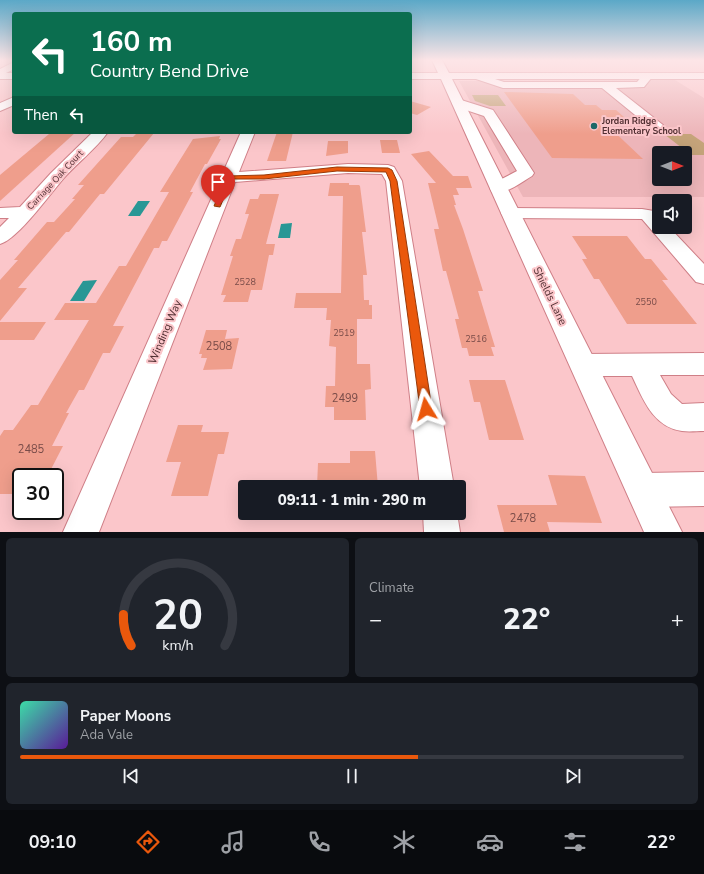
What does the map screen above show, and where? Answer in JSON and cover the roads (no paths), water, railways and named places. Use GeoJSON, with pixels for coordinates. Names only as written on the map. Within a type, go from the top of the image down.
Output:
{"type":"FeatureCollection","features":[{"type":"Feature","properties":{"kind":"main road","name":"Shields Lane"},"geometry":{"type":"LineString","coordinates":[[449,85],[663,532]]}},
{"type":"Feature","properties":{"kind":"street"},"geometry":{"type":"LineString","coordinates":[[502,85],[640,85]]}},
{"type":"Feature","properties":{"kind":"street"},"geometry":{"type":"LineString","coordinates":[[605,85],[656,125]]}},
{"type":"Feature","properties":{"kind":"street"},"geometry":{"type":"LineString","coordinates":[[0,107],[12,102]]}},
{"type":"Feature","properties":{"kind":"street","name":"Carriage Oak Court"},"geometry":{"type":"LineString","coordinates":[[0,238],[42,196],[57,176],[99,134]]}},
{"type":"Feature","properties":{"kind":"street","name":"Winding Way"},"geometry":{"type":"LineString","coordinates":[[81,532],[247,134]]}},
{"type":"Feature","properties":{"kind":"street"},"geometry":{"type":"LineString","coordinates":[[229,177],[264,177],[337,169],[388,170],[394,181],[436,480]]}},
{"type":"Feature","properties":{"kind":"street"},"geometry":{"type":"LineString","coordinates":[[0,213],[26,212]]}},
{"type":"Feature","properties":{"kind":"street"},"geometry":{"type":"LineString","coordinates":[[510,213],[648,215],[704,277]]}},
{"type":"Feature","properties":{"kind":"street"},"geometry":{"type":"LineString","coordinates":[[583,365],[704,364]]}},
{"type":"Feature","properties":{"kind":"street"},"geometry":{"type":"LineString","coordinates":[[640,365],[664,408],[671,414],[679,417],[704,417]]}},
{"type":"Feature","properties":{"kind":"street"},"geometry":{"type":"LineString","coordinates":[[643,490],[704,489]]}},
{"type":"Feature","properties":{"kind":"street"},"geometry":{"type":"LineString","coordinates":[[441,520],[442,532]]}},
{"type":"Feature","properties":{"kind":"water"},"geometry":{"type":"Polygon","coordinates":[[[138,201],[150,201],[140,216],[128,216],[138,201]]]}},
{"type":"Feature","properties":{"kind":"water"},"geometry":{"type":"Polygon","coordinates":[[[292,223],[290,238],[278,238],[281,224],[292,223]]]}},
{"type":"Feature","properties":{"kind":"water"},"geometry":{"type":"Polygon","coordinates":[[[97,280],[84,301],[70,301],[83,281],[97,280]]]}},
{"type":"Feature","properties":{"kind":"place","name":"Jordan Ridge Elementary School"},"geometry":{"type":"Point","coordinates":[594,126]}}]}
